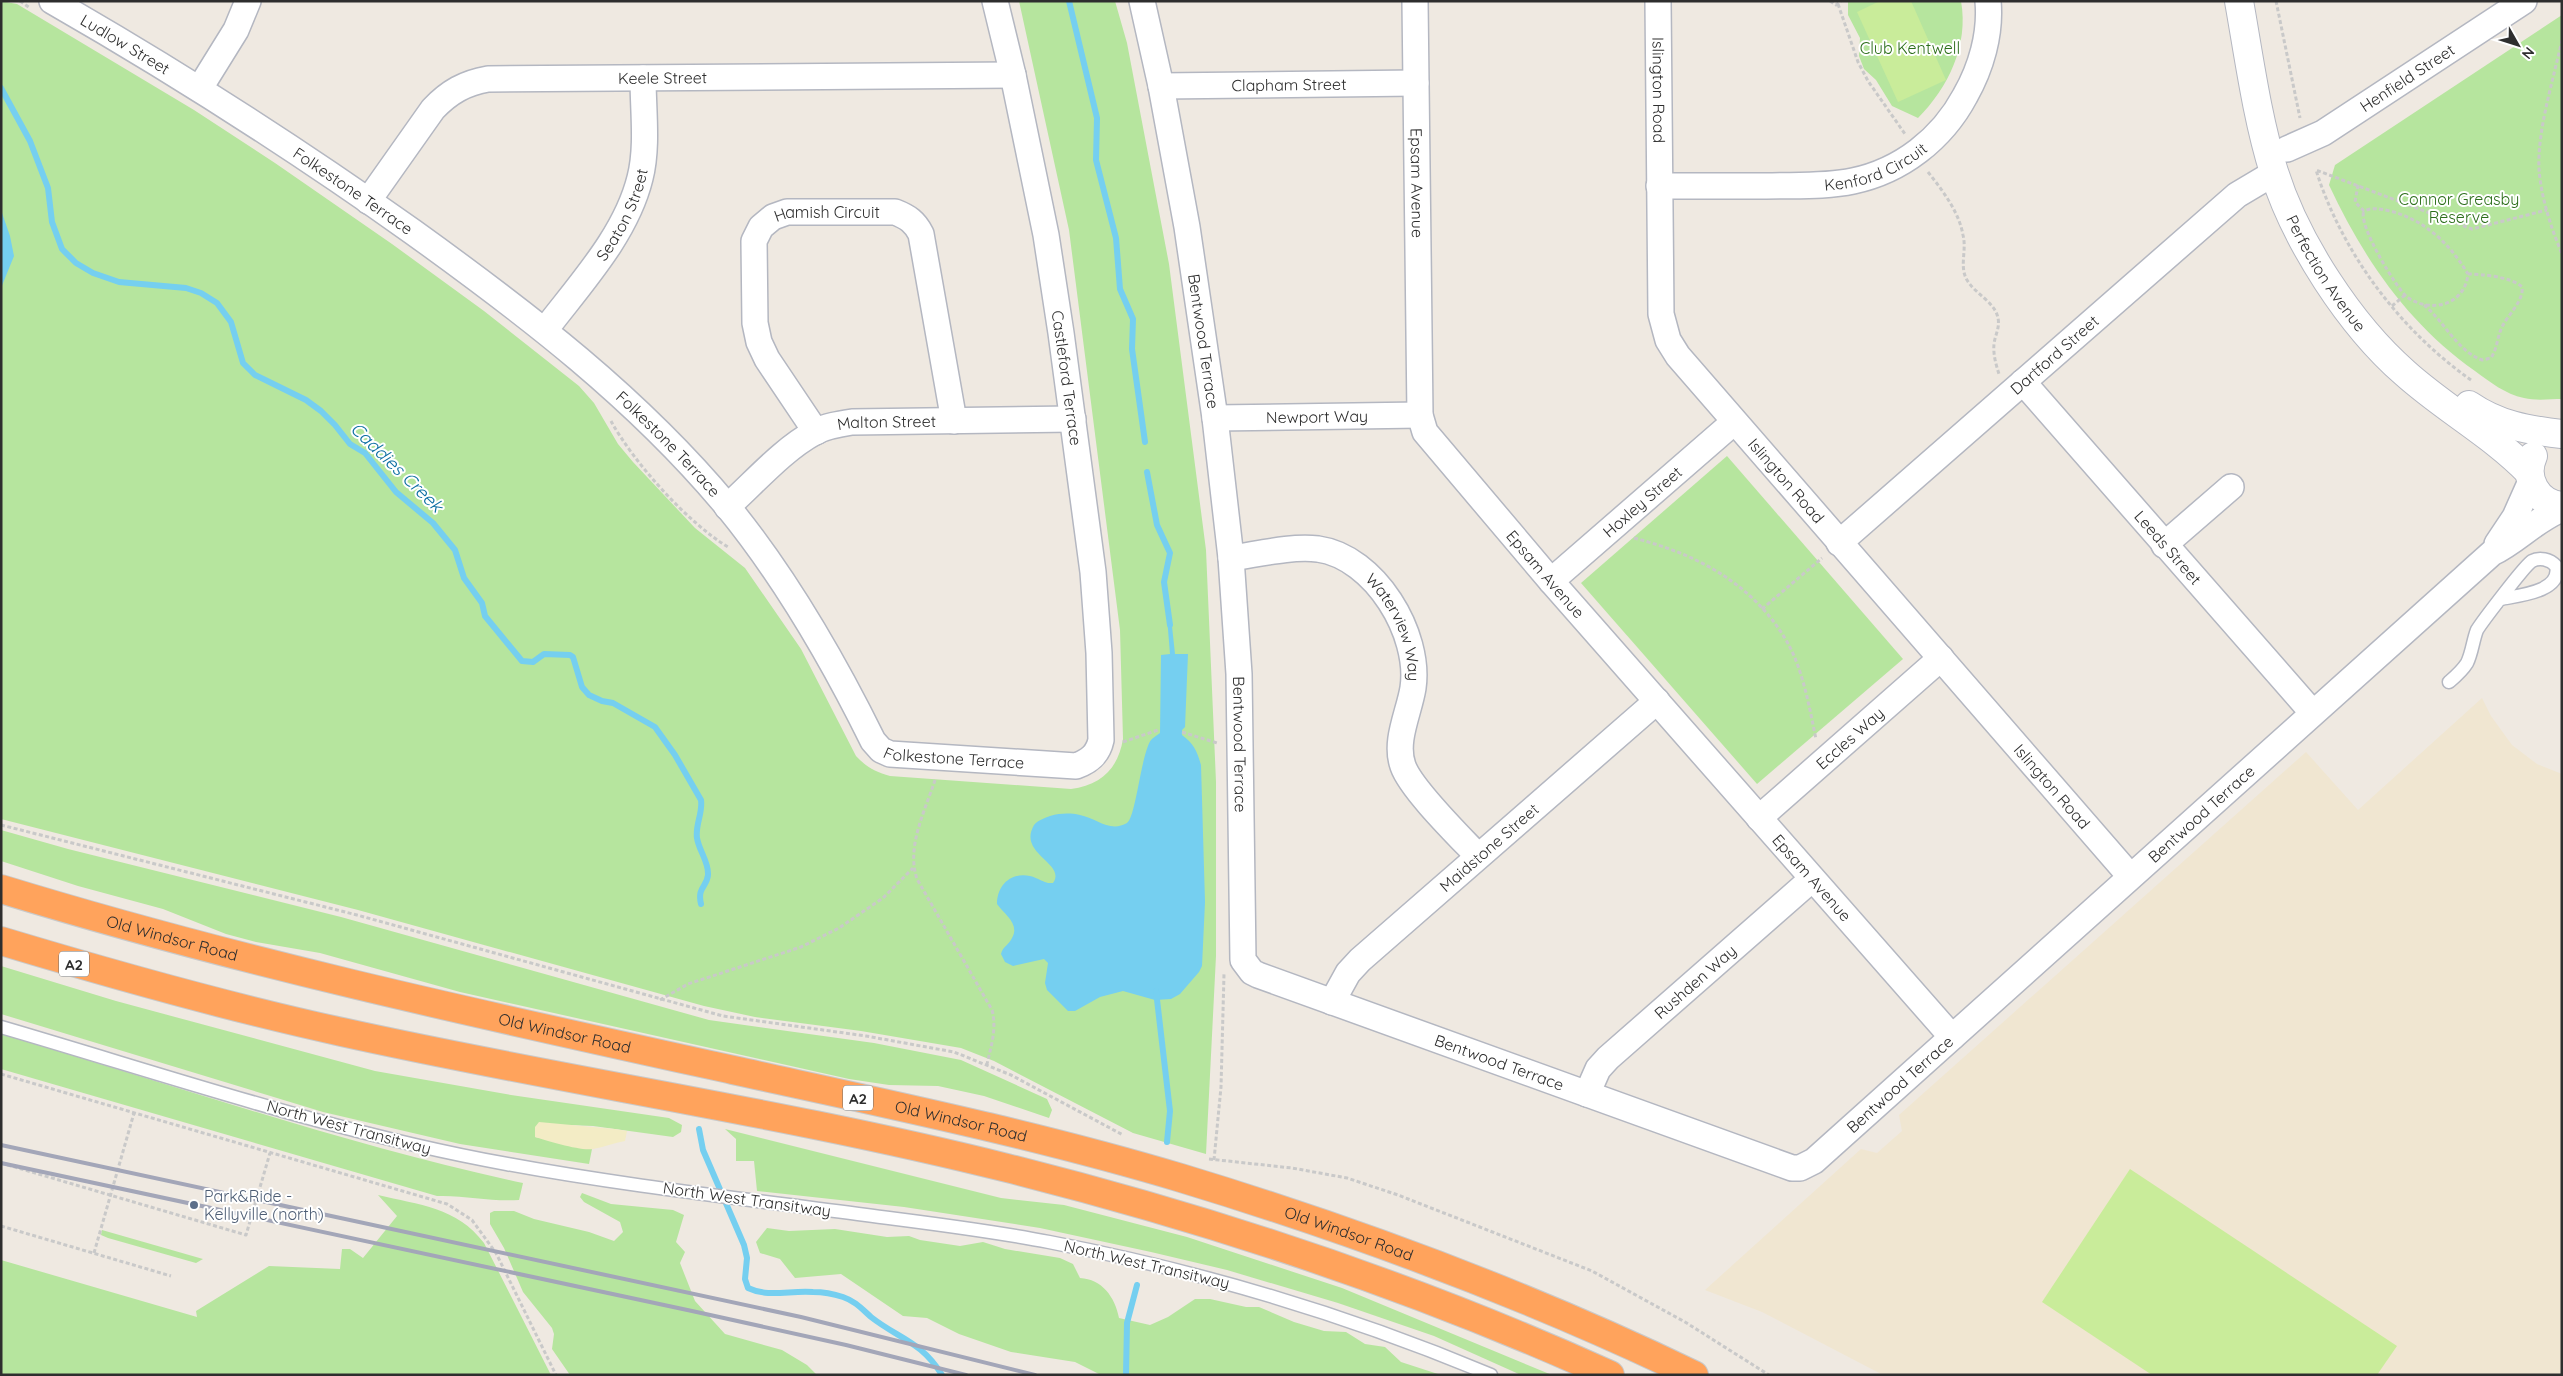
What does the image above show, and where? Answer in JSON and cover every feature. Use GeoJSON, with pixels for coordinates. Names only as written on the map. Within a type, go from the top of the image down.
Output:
{"type":"FeatureCollection","features":[{"type":"Feature","properties":{"kind":"highway","name":"Old Windsor Road"},"geometry":{"type":"LineString","coordinates":[[1,889],[257,962],[377,991],[988,1127],[1178,1177],[1305,1217],[1440,1266],[1549,1310],[1694,1375]]}},
{"type":"Feature","properties":{"kind":"highway","name":"Old Windsor Road"},"geometry":{"type":"LineString","coordinates":[[1,941],[175,992],[332,1030],[926,1149],[1121,1198],[1198,1220],[1340,1266],[1454,1309],[1610,1375]]}},
{"type":"Feature","properties":{"kind":"street"},"geometry":{"type":"LineString","coordinates":[[200,88],[236,30],[248,1]]}},
{"type":"Feature","properties":{"kind":"street","name":"Castleford Terrace"},"geometry":{"type":"LineString","coordinates":[[995,1],[1013,75],[1046,235],[1093,572],[1099,653],[1101,740],[1099,749],[1092,758]]}},
{"type":"Feature","properties":{"kind":"street","name":"Bentwood Terrace"},"geometry":{"type":"LineString","coordinates":[[1142,1],[1161,86],[1187,227],[1215,418],[1231,558],[1240,683],[1241,953],[1246,966],[1258,975],[1792,1168],[1800,1168],[1814,1161],[2312,712],[2492,553],[2506,546],[2545,517],[2562,507]]}},
{"type":"Feature","properties":{"kind":"street","name":"Epsam Avenue"},"geometry":{"type":"LineString","coordinates":[[1415,1],[1420,415],[1425,432],[1434,446],[1551,581],[1952,1037]]}},
{"type":"Feature","properties":{"kind":"street","name":"Islington Road"},"geometry":{"type":"LineString","coordinates":[[1658,1],[1660,314],[1664,330],[1672,347],[1734,422],[2130,876]]}},
{"type":"Feature","properties":{"kind":"street","name":"Kenford Circuit"},"geometry":{"type":"LineString","coordinates":[[1659,186],[1837,184],[1870,176],[1899,164],[1932,140],[1952,118],[1965,96],[1982,57],[1987,33],[1988,1]]}},
{"type":"Feature","properties":{"kind":"street","name":"Perfection Avenue"},"geometry":{"type":"LineString","coordinates":[[2239,1],[2274,173],[2318,266],[2366,333],[2405,374],[2439,402],[2501,446],[2530,477],[2540,497],[2562,507]]}},
{"type":"Feature","properties":{"kind":"street","name":"Perfection Avenue"},"geometry":{"type":"LineString","coordinates":[[2257,1],[2275,104],[2287,150],[2302,195],[2321,236],[2366,307],[2386,332],[2451,392],[2486,416],[2514,427],[2562,435]]}},
{"type":"Feature","properties":{"kind":"street","name":"Henfield Street"},"geometry":{"type":"LineString","coordinates":[[2287,150],[2323,133],[2524,1]]}},
{"type":"Feature","properties":{"kind":"street","name":"Ludlow Street"},"geometry":{"type":"LineString","coordinates":[[43,6],[200,88]]}},
{"type":"Feature","properties":{"kind":"street","name":"Keele Street"},"geometry":{"type":"LineString","coordinates":[[368,201],[433,109],[456,89],[488,79],[1013,75]]}},
{"type":"Feature","properties":{"kind":"street","name":"Seaton Street"},"geometry":{"type":"LineString","coordinates":[[545,330],[600,258],[635,195],[643,158],[643,78]]}},
{"type":"Feature","properties":{"kind":"street","name":"Clapham Street"},"geometry":{"type":"LineString","coordinates":[[1161,86],[1416,83]]}},
{"type":"Feature","properties":{"kind":"street","name":"Folkestone Terrace"},"geometry":{"type":"LineString","coordinates":[[200,88],[368,201],[545,330],[634,406],[727,507],[794,598],[823,646],[873,741],[881,750],[890,754],[1076,766],[1092,758]]}},
{"type":"Feature","properties":{"kind":"street","name":"Dartford Street"},"geometry":{"type":"LineString","coordinates":[[1840,543],[2013,381],[2237,195],[2274,173]]}},
{"type":"Feature","properties":{"kind":"street","name":"Hamish Circuit"},"geometry":{"type":"LineString","coordinates":[[816,432],[767,359],[759,342],[755,324],[754,241],[761,227],[773,217],[787,212],[895,212],[906,216],[916,224],[921,234],[954,421]]}},
{"type":"Feature","properties":{"kind":"street","name":"Leeds Street"},"geometry":{"type":"LineString","coordinates":[[2013,381],[2164,545],[2312,712]]}},
{"type":"Feature","properties":{"kind":"street","name":"Newport Way"},"geometry":{"type":"LineString","coordinates":[[1215,418],[1420,415]]}},
{"type":"Feature","properties":{"kind":"street","name":"Malton Street"},"geometry":{"type":"LineString","coordinates":[[727,507],[795,446],[816,432],[833,425],[852,422],[1073,419]]}},
{"type":"Feature","properties":{"kind":"street","name":"Hoxley Street"},"geometry":{"type":"LineString","coordinates":[[1551,581],[1734,422]]}},
{"type":"Feature","properties":{"kind":"street"},"geometry":{"type":"LineString","coordinates":[[2530,477],[2530,462],[2540,444],[2562,435]]}},
{"type":"Feature","properties":{"kind":"street","name":"Bentwood Terrace"},"geometry":{"type":"LineString","coordinates":[[2492,553],[2515,517],[2530,477]]}},
{"type":"Feature","properties":{"kind":"street"},"geometry":{"type":"LineString","coordinates":[[2164,545],[2231,487]]}},
{"type":"Feature","properties":{"kind":"street","name":"Waterview Way"},"geometry":{"type":"LineString","coordinates":[[1231,558],[1317,549],[1344,558],[1354,564],[1382,592],[1402,620],[1412,653],[1413,687],[1400,742],[1402,766],[1412,783],[1478,856]]}},
{"type":"Feature","properties":{"kind":"street","name":"Eccles Way"},"geometry":{"type":"LineString","coordinates":[[1759,818],[1941,658]]}},
{"type":"Feature","properties":{"kind":"street","name":"Maidstone Street"},"geometry":{"type":"LineString","coordinates":[[1332,1002],[1348,973],[1360,960],[1657,701]]}},
{"type":"Feature","properties":{"kind":"street","name":"Rushden Way"},"geometry":{"type":"LineString","coordinates":[[1587,1094],[1598,1069],[1608,1058],[1812,879]]}},
{"type":"Feature","properties":{"kind":"lane"},"geometry":{"type":"LineString","coordinates":[[2449,682],[2462,671],[2468,660],[2478,630],[2501,599]]}},
{"type":"Feature","properties":{"kind":"lane","name":"North West Transitway"},"geometry":{"type":"LineString","coordinates":[[1,1027],[384,1137],[504,1164],[587,1178],[1037,1240],[1212,1278],[1373,1328],[1491,1375]]}},
{"type":"Feature","properties":{"kind":"path"},"geometry":{"type":"LineString","coordinates":[[20,1],[43,6]]}},
{"type":"Feature","properties":{"kind":"path"},"geometry":{"type":"LineString","coordinates":[[1830,1],[1832,4],[1839,3],[1858,62],[1868,81],[1908,139]]}},
{"type":"Feature","properties":{"kind":"path"},"geometry":{"type":"LineString","coordinates":[[2276,1],[2301,126]]}},
{"type":"Feature","properties":{"kind":"path"},"geometry":{"type":"LineString","coordinates":[[2562,40],[2540,153],[2539,168],[2547,210],[2562,254]]}},
{"type":"Feature","properties":{"kind":"path"},"geometry":{"type":"LineString","coordinates":[[1923,166],[1957,215],[1963,235],[1965,250],[1962,262],[1967,280],[1991,305],[1998,317],[1994,358],[2013,381]]}},
{"type":"Feature","properties":{"kind":"path"},"geometry":{"type":"LineString","coordinates":[[2478,386],[2439,355],[2392,306],[2360,261],[2332,213],[2316,170],[2358,184],[2472,229],[2547,210]]}},
{"type":"Feature","properties":{"kind":"path"},"geometry":{"type":"LineString","coordinates":[[2358,184],[2355,202],[2364,211]]}},
{"type":"Feature","properties":{"kind":"path"},"geometry":{"type":"LineString","coordinates":[[2364,211],[2378,208],[2419,221],[2458,258],[2468,274],[2465,287],[2457,299],[2446,305],[2424,304]]}},
{"type":"Feature","properties":{"kind":"path"},"geometry":{"type":"LineString","coordinates":[[2364,211],[2361,219],[2366,231],[2405,295],[2424,304],[2438,317],[2466,351],[2482,360],[2491,358],[2496,349],[2501,328],[2521,296],[2522,287],[2516,282],[2504,281],[2495,276],[2468,274]]}},
{"type":"Feature","properties":{"kind":"path"},"geometry":{"type":"LineString","coordinates":[[2392,306],[2405,295]]}},
{"type":"Feature","properties":{"kind":"path"},"geometry":{"type":"LineString","coordinates":[[610,418],[623,442],[652,476],[702,528],[732,549]]}},
{"type":"Feature","properties":{"kind":"path"},"geometry":{"type":"LineString","coordinates":[[1629,537],[1666,546],[1701,561],[1728,578],[1762,609],[1786,640],[1795,660],[1810,711],[1816,742]]}},
{"type":"Feature","properties":{"kind":"path"},"geometry":{"type":"LineString","coordinates":[[1762,609],[1840,543]]}},
{"type":"Feature","properties":{"kind":"path"},"geometry":{"type":"LineString","coordinates":[[1117,744],[1158,730]]}},
{"type":"Feature","properties":{"kind":"path"},"geometry":{"type":"LineString","coordinates":[[1182,732],[1224,746]]}},
{"type":"Feature","properties":{"kind":"path"},"geometry":{"type":"LineString","coordinates":[[936,775],[916,842],[913,868],[917,879],[992,1010],[995,1021],[994,1033],[987,1064]]}},
{"type":"Feature","properties":{"kind":"path"},"geometry":{"type":"LineString","coordinates":[[1,825],[357,915],[660,1000],[724,1016],[954,1052],[987,1064],[1130,1137]]}},
{"type":"Feature","properties":{"kind":"path"},"geometry":{"type":"LineString","coordinates":[[660,1000],[688,984],[800,947],[839,928],[883,898],[913,868]]}},
{"type":"Feature","properties":{"kind":"path"},"geometry":{"type":"LineString","coordinates":[[1214,1160],[1221,1087],[1224,968]]}},
{"type":"Feature","properties":{"kind":"path"},"geometry":{"type":"LineString","coordinates":[[1,1074],[447,1204],[472,1220],[496,1253],[556,1375]]}},
{"type":"Feature","properties":{"kind":"path"},"geometry":{"type":"LineString","coordinates":[[94,1254],[134,1113]]}},
{"type":"Feature","properties":{"kind":"path"},"geometry":{"type":"LineString","coordinates":[[1,1163],[246,1235],[270,1153]]}},
{"type":"Feature","properties":{"kind":"path"},"geometry":{"type":"LineString","coordinates":[[1207,1159],[1292,1168],[1347,1178],[1398,1195],[1592,1271],[1693,1326],[1769,1375]]}},
{"type":"Feature","properties":{"kind":"path"},"geometry":{"type":"LineString","coordinates":[[1,1226],[171,1276]]}},
{"type":"Feature","properties":{"kind":"shaded area"},"geometry":{"type":"Polygon","coordinates":[[[2482,698],[2491,716],[2512,745],[2537,764],[2562,774],[2562,1375],[1883,1375],[1762,1312],[1705,1290],[1861,1149],[1877,1153],[1902,1131],[1899,1115],[2306,752],[2358,810],[2482,698]]]}},
{"type":"Feature","properties":{"kind":"green space"},"geometry":{"type":"Polygon","coordinates":[[[1,1],[17,4],[194,110],[275,163],[392,244],[484,311],[579,386],[594,403],[618,444],[633,462],[695,528],[745,568],[801,649],[856,756],[867,766],[890,776],[1071,789],[1091,784],[1106,774],[1121,750],[1123,739],[1120,630],[1069,230],[1019,1],[1115,1],[1127,43],[1169,264],[1206,550],[1216,782],[1216,956],[1206,1154],[1133,1133],[994,1061],[961,1048],[861,1031],[755,1017],[704,1006],[358,910],[1,819],[1,1]]]}},
{"type":"Feature","properties":{"kind":"green space","name":"Club Kentwell"},"geometry":{"type":"Polygon","coordinates":[[[1848,1],[1961,1],[1963,17],[1962,34],[1954,65],[1939,93],[1918,118],[1892,106],[1876,80],[1864,69],[1859,56],[1860,38],[1848,15],[1848,1]]]}},
{"type":"Feature","properties":{"kind":"green space"},"geometry":{"type":"Polygon","coordinates":[[[1880,1],[1911,1],[1946,80],[1898,102],[1857,12],[1880,1]]]}},
{"type":"Feature","properties":{"kind":"green space","name":"Connor Greasby Reserve"},"geometry":{"type":"Polygon","coordinates":[[[2562,15],[2562,399],[2533,399],[2510,394],[2498,387],[2451,353],[2408,311],[2372,264],[2329,185],[2335,165],[2562,15]]]}},
{"type":"Feature","properties":{"kind":"green space"},"geometry":{"type":"Polygon","coordinates":[[[1727,456],[1903,659],[1757,784],[1581,583],[1727,456]]]}},
{"type":"Feature","properties":{"kind":"green space"},"geometry":{"type":"Polygon","coordinates":[[[1,830],[68,849],[341,917],[709,1020],[874,1043],[961,1060],[1047,1099],[1052,1110],[1049,1118],[984,1096],[938,1086],[889,1085],[849,1079],[460,992],[320,953],[256,942],[226,934],[163,909],[78,886],[1,861],[1,830]]]}},
{"type":"Feature","properties":{"kind":"green space"},"geometry":{"type":"Polygon","coordinates":[[[1,966],[116,1001],[375,1071],[511,1095],[669,1118],[682,1125],[681,1132],[673,1137],[593,1126],[569,1125],[535,1137],[592,1149],[589,1164],[460,1144],[323,1112],[1,1014],[1,966]]]}},
{"type":"Feature","properties":{"kind":"green space"},"geometry":{"type":"Polygon","coordinates":[[[1,1034],[326,1133],[457,1168],[523,1183],[519,1200],[437,1196],[1,1069],[1,1034]]]}},
{"type":"Feature","properties":{"kind":"green space"},"geometry":{"type":"Polygon","coordinates":[[[725,1129],[1001,1198],[1064,1205],[1187,1237],[1342,1288],[1552,1375],[1521,1375],[1434,1336],[1338,1303],[1227,1270],[1151,1252],[1040,1228],[904,1207],[757,1191],[754,1161],[736,1161],[736,1139],[725,1129]]]}},
{"type":"Feature","properties":{"kind":"green space"},"geometry":{"type":"Polygon","coordinates":[[[2130,1169],[2397,1346],[2377,1375],[2152,1375],[2042,1302],[2130,1169]]]}},
{"type":"Feature","properties":{"kind":"green space"},"geometry":{"type":"Polygon","coordinates":[[[582,1193],[611,1204],[673,1210],[684,1215],[676,1242],[685,1252],[680,1263],[695,1301],[725,1334],[782,1350],[807,1365],[817,1375],[570,1375],[552,1349],[554,1334],[552,1328],[523,1292],[504,1248],[490,1224],[490,1213],[494,1211],[514,1211],[534,1219],[589,1232],[614,1241],[623,1232],[620,1222],[584,1202],[580,1197],[582,1193]]]}},
{"type":"Feature","properties":{"kind":"green space"},"geometry":{"type":"Polygon","coordinates":[[[378,1195],[436,1209],[462,1222],[473,1231],[484,1243],[551,1375],[1,1375],[1,1260],[197,1317],[196,1311],[269,1266],[340,1269],[342,1249],[350,1249],[363,1258],[397,1216],[378,1195]]]}},
{"type":"Feature","properties":{"kind":"green space"},"geometry":{"type":"Polygon","coordinates":[[[767,1228],[789,1231],[835,1229],[887,1237],[909,1236],[920,1240],[960,1246],[983,1242],[1005,1249],[1060,1258],[1073,1264],[1080,1278],[1095,1282],[1106,1290],[1111,1296],[1119,1318],[1150,1325],[1168,1317],[1195,1299],[1210,1299],[1246,1307],[1259,1307],[1294,1322],[1324,1331],[1346,1332],[1365,1344],[1385,1347],[1401,1362],[1441,1375],[1101,1375],[1075,1362],[1011,1352],[959,1334],[927,1318],[903,1316],[841,1274],[795,1278],[780,1259],[760,1253],[756,1242],[767,1228]]]}},
{"type":"Feature","properties":{"kind":"green space"},"geometry":{"type":"Polygon","coordinates":[[[102,1230],[203,1259],[196,1263],[108,1238],[101,1235],[102,1230]]]}},
{"type":"Feature","properties":{"kind":"sand"},"geometry":{"type":"Polygon","coordinates":[[[539,1122],[627,1131],[625,1141],[593,1149],[580,1149],[535,1137],[535,1127],[539,1122]]]}},
{"type":"Feature","properties":{"kind":"water"},"geometry":{"type":"Polygon","coordinates":[[[1,210],[10,236],[14,256],[1,288],[1,210]]]}},
{"type":"Feature","properties":{"kind":"water"},"geometry":{"type":"Polygon","coordinates":[[[1167,617],[1171,617],[1175,654],[1188,654],[1185,727],[1182,730],[1182,735],[1194,748],[1201,765],[1205,902],[1202,966],[1180,994],[1171,999],[1155,1000],[1123,991],[1100,997],[1075,1011],[1068,1011],[1047,990],[1045,983],[1048,963],[1044,959],[1013,966],[1005,962],[1001,954],[1012,938],[1014,928],[1011,920],[997,904],[999,891],[1006,881],[1023,875],[1047,883],[1053,883],[1056,876],[1054,870],[1036,851],[1032,843],[1031,835],[1034,825],[1040,820],[1054,815],[1073,814],[1109,826],[1121,826],[1127,823],[1133,809],[1147,747],[1151,740],[1160,733],[1161,655],[1170,654],[1167,617]]]}},
{"type":"Feature","properties":{"kind":"waterway"},"geometry":{"type":"LineString","coordinates":[[1069,1],[1097,118],[1096,160],[1116,238],[1120,289],[1133,319],[1132,349],[1145,442]]}},
{"type":"Feature","properties":{"kind":"waterway","name":"Caddies Creek"},"geometry":{"type":"LineString","coordinates":[[1,88],[30,141],[48,188],[52,222],[62,249],[76,263],[93,273],[119,282],[186,288],[201,293],[217,303],[231,322],[243,363],[255,375],[306,400],[321,411],[350,444],[365,453],[396,492],[433,523],[455,550],[464,578],[482,603],[485,616],[522,661],[533,662],[544,654],[570,655],[573,657],[582,687],[589,695],[602,701],[613,703],[655,727],[675,755],[701,800],[697,838],[708,870],[707,879],[700,894],[701,904]]}},
{"type":"Feature","properties":{"kind":"waterway"},"geometry":{"type":"LineString","coordinates":[[1147,472],[1157,525],[1170,553],[1164,582],[1170,625]]}},
{"type":"Feature","properties":{"kind":"waterway"},"geometry":{"type":"LineString","coordinates":[[1156,991],[1170,1111],[1167,1142]]}},
{"type":"Feature","properties":{"kind":"waterway","name":"Caddies Creek"},"geometry":{"type":"LineString","coordinates":[[699,1129],[703,1150],[744,1245],[747,1258],[745,1279],[748,1288],[764,1293],[820,1292],[847,1299],[918,1348],[942,1375]]}},
{"type":"Feature","properties":{"kind":"waterway"},"geometry":{"type":"LineString","coordinates":[[1126,1375],[1127,1323],[1137,1285]]}},
{"type":"Feature","properties":{"kind":"railway"},"geometry":{"type":"LineString","coordinates":[[1,1145],[801,1317],[1035,1375]]}},
{"type":"Feature","properties":{"kind":"railway"},"geometry":{"type":"LineString","coordinates":[[1,1163],[692,1311],[846,1345],[966,1375]]}},
{"type":"Feature","properties":{"kind":"place","name":"Park&Ride - Kellyville (north)"},"geometry":{"type":"Point","coordinates":[194,1205]}}]}
